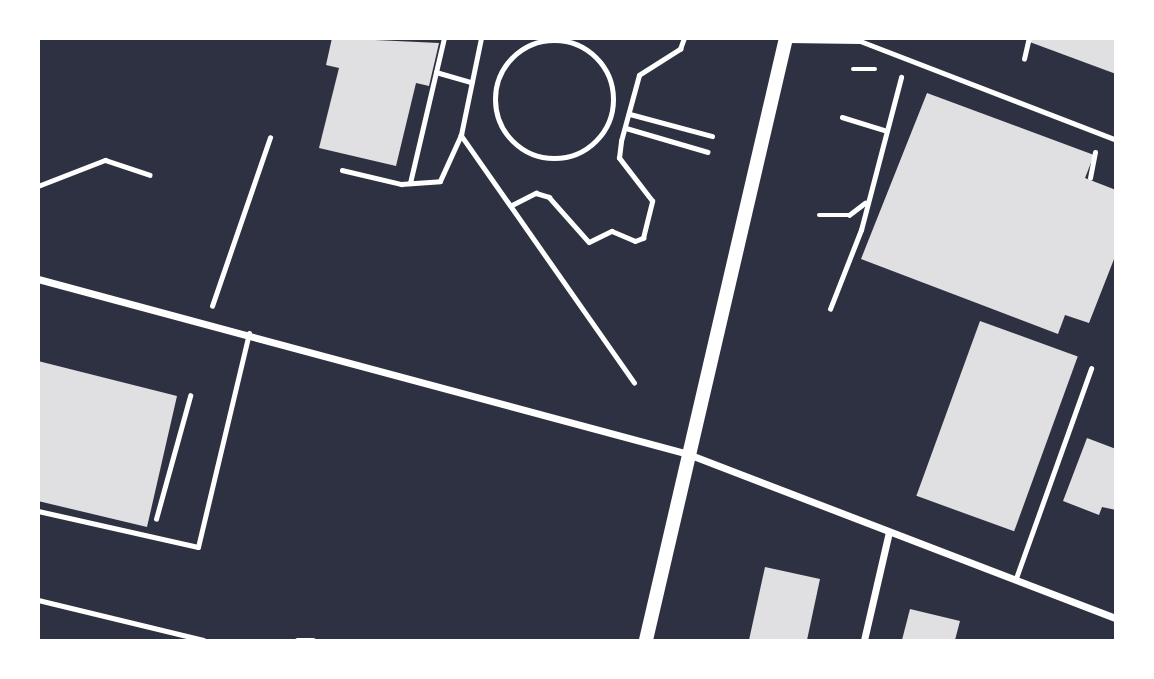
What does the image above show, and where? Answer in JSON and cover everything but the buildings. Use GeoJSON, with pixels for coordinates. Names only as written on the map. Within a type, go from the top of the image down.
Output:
{"type":"FeatureCollection","features":[{"type":"Feature","properties":{"kind":"main road"},"geometry":{"type":"LineString","coordinates":[[646,640],[786,39]]}},
{"type":"Feature","properties":{"kind":"street"},"geometry":{"type":"LineString","coordinates":[[38,279],[206,321],[688,454],[1115,618]]}},
{"type":"Feature","properties":{"kind":"street"},"geometry":{"type":"LineString","coordinates":[[864,640],[890,532]]}},
{"type":"Feature","properties":{"kind":"lane"},"geometry":{"type":"LineString","coordinates":[[558,39],[586,49],[606,69],[613,88],[613,108],[600,135],[559,158],[522,149],[498,119],[494,99],[506,63],[538,40],[558,39]]}},
{"type":"Feature","properties":{"kind":"lane"},"geometry":{"type":"LineString","coordinates":[[786,39],[860,41],[1115,140]]}},
{"type":"Feature","properties":{"kind":"lane"},"geometry":{"type":"LineString","coordinates":[[38,511],[198,547],[249,333]]}},
{"type":"Feature","properties":{"kind":"lane"},"geometry":{"type":"LineString","coordinates":[[1016,578],[1091,368]]}},
{"type":"Feature","properties":{"kind":"lane"},"geometry":{"type":"LineString","coordinates":[[38,600],[203,640]]}},
{"type":"Feature","properties":{"kind":"lane"},"geometry":{"type":"LineString","coordinates":[[297,640],[313,640]]}},
{"type":"Feature","properties":{"kind":"path"},"geometry":{"type":"LineString","coordinates":[[410,183],[444,38]]}},
{"type":"Feature","properties":{"kind":"path"},"geometry":{"type":"LineString","coordinates":[[342,170],[410,183],[440,181],[461,135],[481,38]]}},
{"type":"Feature","properties":{"kind":"path"},"geometry":{"type":"LineString","coordinates":[[512,205],[537,193],[549,197],[589,242],[612,231],[635,241],[643,238],[652,201],[620,158],[626,128],[639,75],[680,49],[684,38]]}},
{"type":"Feature","properties":{"kind":"path"},"geometry":{"type":"LineString","coordinates":[[1024,59],[1029,38]]}},
{"type":"Feature","properties":{"kind":"path"},"geometry":{"type":"LineString","coordinates":[[436,72],[472,82]]}},
{"type":"Feature","properties":{"kind":"path"},"geometry":{"type":"LineString","coordinates":[[830,309],[865,202],[901,77]]}},
{"type":"Feature","properties":{"kind":"path"},"geometry":{"type":"LineString","coordinates":[[630,114],[712,136]]}},
{"type":"Feature","properties":{"kind":"path"},"geometry":{"type":"LineString","coordinates":[[842,117],[884,130]]}},
{"type":"Feature","properties":{"kind":"path"},"geometry":{"type":"LineString","coordinates":[[626,128],[708,152]]}},
{"type":"Feature","properties":{"kind":"path"},"geometry":{"type":"LineString","coordinates":[[461,135],[634,382]]}},
{"type":"Feature","properties":{"kind":"path"},"geometry":{"type":"LineString","coordinates":[[206,321],[270,138]]}},
{"type":"Feature","properties":{"kind":"path"},"geometry":{"type":"LineString","coordinates":[[38,186],[105,160],[150,175]]}},
{"type":"Feature","properties":{"kind":"path"},"geometry":{"type":"LineString","coordinates":[[819,215],[849,215],[865,202]]}},
{"type":"Feature","properties":{"kind":"path"},"geometry":{"type":"LineString","coordinates":[[156,520],[190,396]]}}]}
